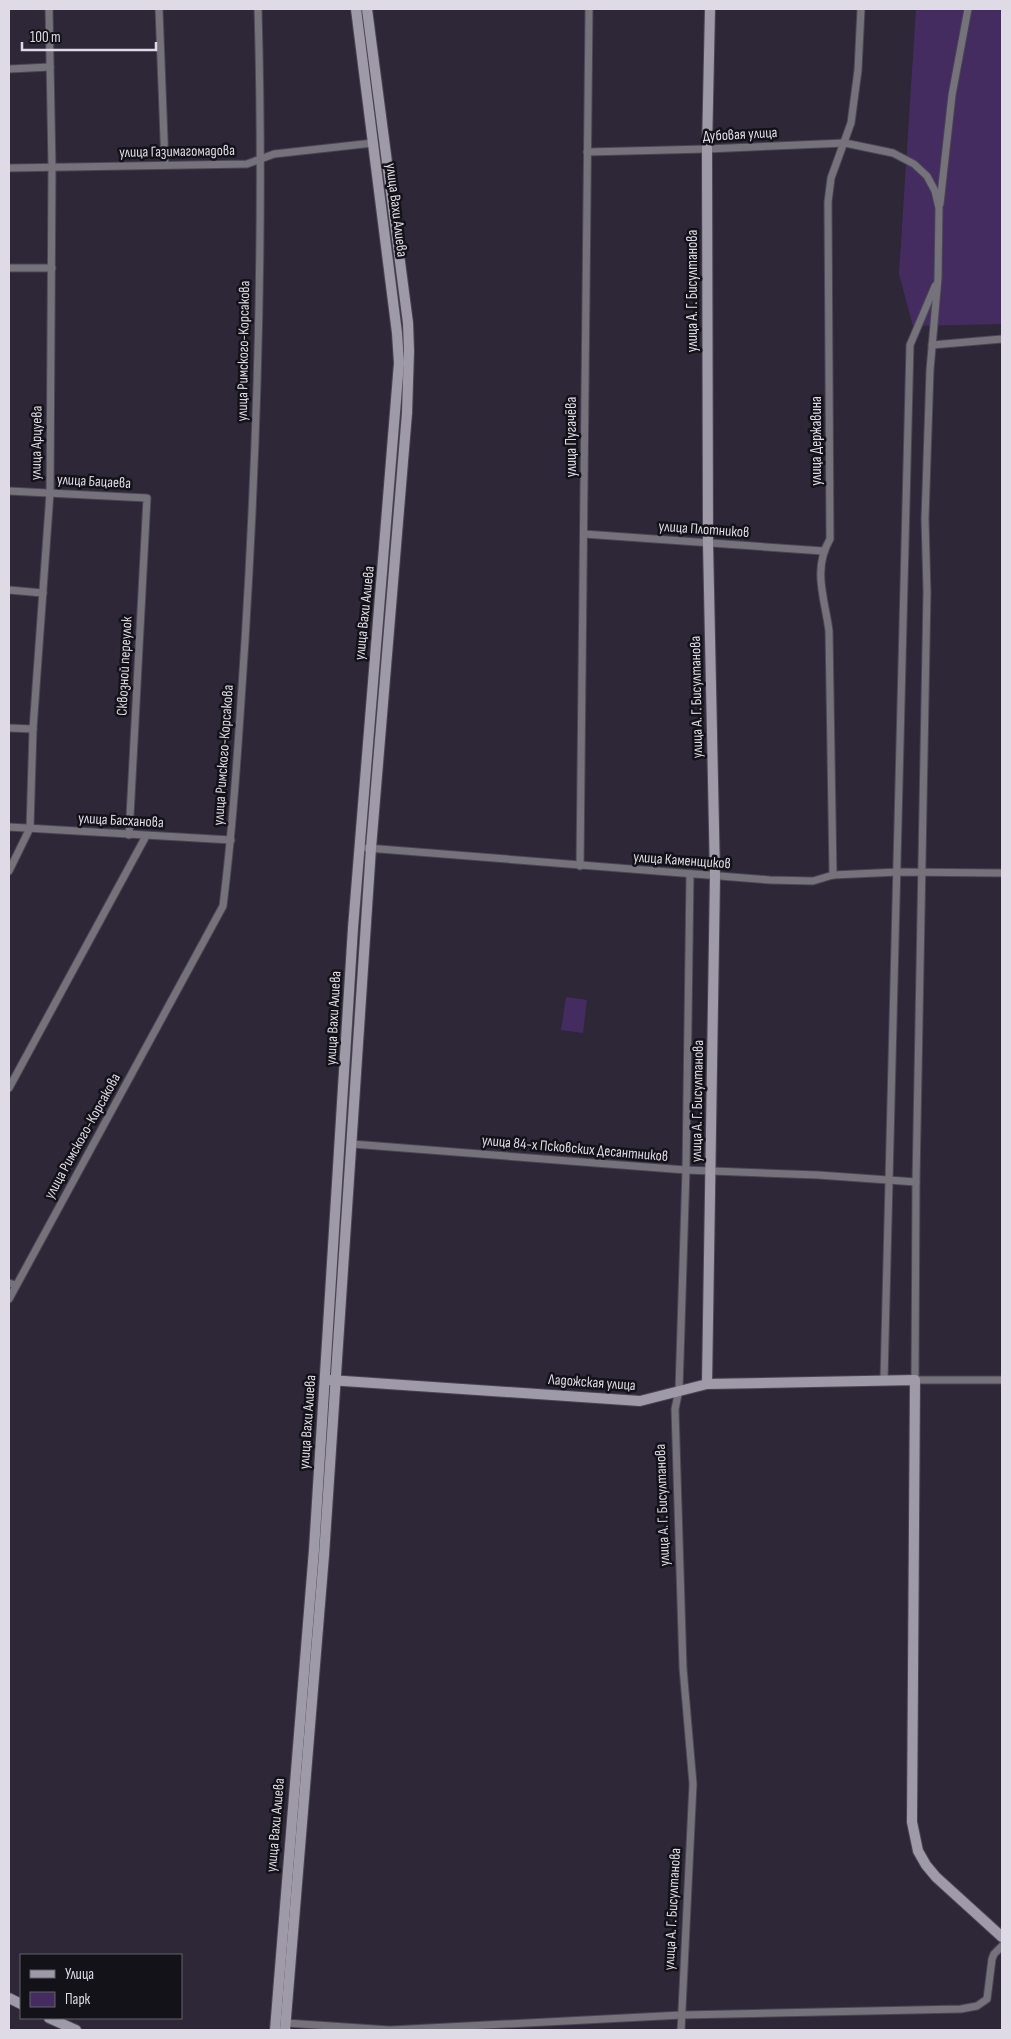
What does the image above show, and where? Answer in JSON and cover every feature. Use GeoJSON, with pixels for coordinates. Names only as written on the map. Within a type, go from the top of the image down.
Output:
{"type":"FeatureCollection","features":[{"type":"Feature","properties":{"kind":"main road","name":"улица Вахи Алиева"},"geometry":{"type":"LineString","coordinates":[[286,2026],[324,1555],[330,1381],[353,928],[399,363],[397,333],[356,9]]}},
{"type":"Feature","properties":{"kind":"main road","name":"улица Вахи Алиева"},"geometry":{"type":"LineString","coordinates":[[275,2030],[314,1550],[352,1144],[371,848],[406,432],[409,351],[408,323],[367,9]]}},
{"type":"Feature","properties":{"kind":"main road","name":"улица А. Г. Бисултанова"},"geometry":{"type":"LineString","coordinates":[[707,1384],[712,1171],[715,876],[708,543],[707,150],[710,9]]}},
{"type":"Feature","properties":{"kind":"main road","name":"Ладожская улица"},"geometry":{"type":"LineString","coordinates":[[330,1381],[640,1401],[707,1384],[916,1380]]}},
{"type":"Feature","properties":{"kind":"main road"},"geometry":{"type":"LineString","coordinates":[[916,1380],[912,1822],[918,1851],[931,1871],[1002,1937]]}},
{"type":"Feature","properties":{"kind":"main road"},"geometry":{"type":"LineString","coordinates":[[51,2019],[76,2030]]}},
{"type":"Feature","properties":{"kind":"street","name":"улица Арцуева"},"geometry":{"type":"LineString","coordinates":[[9,871],[30,828],[33,729],[50,493],[52,167],[49,9]]}},
{"type":"Feature","properties":{"kind":"street"},"geometry":{"type":"LineString","coordinates":[[159,9],[165,165]]}},
{"type":"Feature","properties":{"kind":"street","name":"улица Римского-Корсакова"},"geometry":{"type":"LineString","coordinates":[[9,1298],[12,1284],[223,906],[232,840],[253,508],[261,158],[258,9]]}},
{"type":"Feature","properties":{"kind":"street","name":"улица Пугачёва"},"geometry":{"type":"LineString","coordinates":[[580,866],[589,9]]}},
{"type":"Feature","properties":{"kind":"street","name":"улица Державина"},"geometry":{"type":"LineString","coordinates":[[834,875],[829,631],[821,587],[822,551],[830,540],[828,202],[831,178],[851,123],[858,70],[861,9]]}},
{"type":"Feature","properties":{"kind":"street"},"geometry":{"type":"LineString","coordinates":[[968,9],[952,95],[939,208],[938,278],[932,345],[925,519],[927,592],[916,1182],[916,1380],[1002,1380]]}},
{"type":"Feature","properties":{"kind":"street"},"geometry":{"type":"LineString","coordinates":[[9,69],[50,66]]}},
{"type":"Feature","properties":{"kind":"street","name":"улица Газимагомадова"},"geometry":{"type":"LineString","coordinates":[[9,168],[246,164],[274,154],[373,143]]}},
{"type":"Feature","properties":{"kind":"street","name":"Дубовая улица"},"geometry":{"type":"LineString","coordinates":[[587,152],[707,150],[845,143],[893,153],[914,164],[926,176],[935,191],[939,208]]}},
{"type":"Feature","properties":{"kind":"street"},"geometry":{"type":"LineString","coordinates":[[9,268],[52,268]]}},
{"type":"Feature","properties":{"kind":"street"},"geometry":{"type":"LineString","coordinates":[[884,1380],[910,345],[938,278]]}},
{"type":"Feature","properties":{"kind":"street"},"geometry":{"type":"LineString","coordinates":[[932,345],[1002,339]]}},
{"type":"Feature","properties":{"kind":"street","name":"улица Бацаева"},"geometry":{"type":"LineString","coordinates":[[9,491],[147,498]]}},
{"type":"Feature","properties":{"kind":"street","name":"Сквозной переулок"},"geometry":{"type":"LineString","coordinates":[[129,835],[147,498]]}},
{"type":"Feature","properties":{"kind":"street","name":"улица Плотников"},"geometry":{"type":"LineString","coordinates":[[584,534],[822,551]]}},
{"type":"Feature","properties":{"kind":"street"},"geometry":{"type":"LineString","coordinates":[[9,590],[43,592]]}},
{"type":"Feature","properties":{"kind":"street"},"geometry":{"type":"LineString","coordinates":[[9,728],[33,729]]}},
{"type":"Feature","properties":{"kind":"street","name":"улица Басханова"},"geometry":{"type":"LineString","coordinates":[[9,827],[232,840]]}},
{"type":"Feature","properties":{"kind":"street"},"geometry":{"type":"LineString","coordinates":[[9,1088],[146,836]]}},
{"type":"Feature","properties":{"kind":"street","name":"улица Каменщиков"},"geometry":{"type":"LineString","coordinates":[[360,847],[580,866],[804,881],[812,881],[834,875],[898,872],[1002,873]]}},
{"type":"Feature","properties":{"kind":"street","name":"улица А. Г. Бисултанова"},"geometry":{"type":"LineString","coordinates":[[681,2030],[693,1784],[682,1658],[675,1409],[679,1390],[686,1170],[690,874]]}},
{"type":"Feature","properties":{"kind":"street","name":"улица 84-х Псковских Десантников"},"geometry":{"type":"LineString","coordinates":[[352,1144],[686,1170],[818,1175],[916,1182]]}},
{"type":"Feature","properties":{"kind":"street"},"geometry":{"type":"LineString","coordinates":[[286,2026],[390,2030],[682,2015],[961,2009],[977,2006],[987,1999],[992,1959],[1002,1946]]}},
{"type":"Feature","properties":{"kind":"green space"},"geometry":{"type":"Polygon","coordinates":[[[916,9],[1002,9],[1002,324],[913,326],[899,274],[916,9]]]}},
{"type":"Feature","properties":{"kind":"green space"},"geometry":{"type":"Polygon","coordinates":[[[566,997],[587,1000],[583,1033],[561,1030],[566,997]]]}}]}
